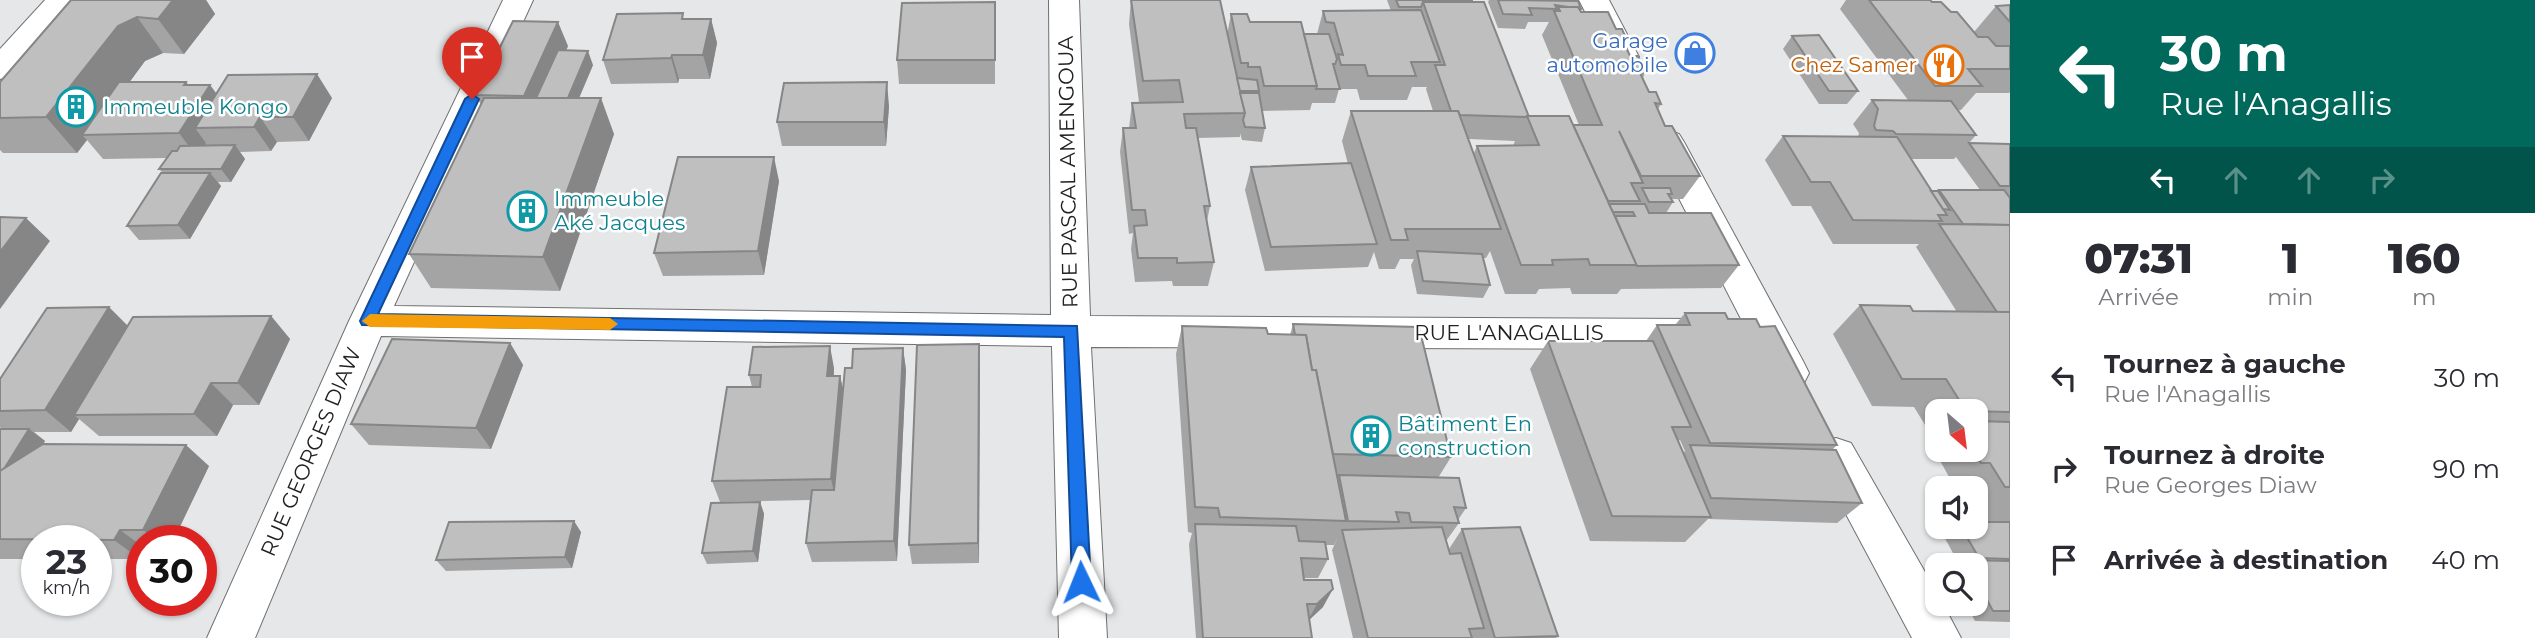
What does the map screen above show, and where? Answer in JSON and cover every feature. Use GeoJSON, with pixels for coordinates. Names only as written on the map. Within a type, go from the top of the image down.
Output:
{"type":"FeatureCollection","features":[{"type":"Feature","properties":{"kind":"street"},"geometry":{"type":"LineString","coordinates":[[0,69],[61,0]]}},
{"type":"Feature","properties":{"kind":"street","name":"RUE GEORGES DIAW"},"geometry":{"type":"LineString","coordinates":[[231,638],[368,321],[518,0]]}},
{"type":"Feature","properties":{"kind":"street","name":"RUE PASCAL AMENGOUA"},"geometry":{"type":"LineString","coordinates":[[1064,0],[1071,331],[1083,638]]}},
{"type":"Feature","properties":{"kind":"street"},"geometry":{"type":"LineString","coordinates":[[1594,0],[1768,334],[1937,638]]}},
{"type":"Feature","properties":{"kind":"street","name":"RUE L'ANAGALLIS"},"geometry":{"type":"LineString","coordinates":[[368,321],[1071,331],[1768,334]]}},
{"type":"Feature","properties":{"kind":"building"},"geometry":{"type":"Polygon","coordinates":[[[71,0],[173,0],[158,19],[137,17],[118,26],[46,117],[0,118],[0,82],[71,0]]]}},
{"type":"Feature","properties":{"kind":"building"},"geometry":{"type":"Polygon","coordinates":[[[1131,0],[1220,0],[1245,113],[1184,114],[1186,128],[1196,128],[1210,206],[1204,206],[1214,262],[1177,263],[1177,258],[1138,258],[1134,226],[1147,225],[1145,210],[1132,210],[1123,128],[1136,128],[1132,103],[1183,102],[1179,80],[1143,81],[1131,0]]]}},
{"type":"Feature","properties":{"kind":"building"},"geometry":{"type":"Polygon","coordinates":[[[1396,0],[1472,2],[1423,2],[1421,7],[1399,7],[1396,0]]]}},
{"type":"Feature","properties":{"kind":"building"},"geometry":{"type":"Polygon","coordinates":[[[1498,0],[1578,1],[1581,9],[1555,5],[1557,9],[1529,8],[1532,15],[1503,14],[1498,0]]]}},
{"type":"Feature","properties":{"kind":"building"},"geometry":{"type":"Polygon","coordinates":[[[1869,0],[1941,2],[1951,12],[1957,12],[1978,37],[1988,37],[1996,46],[2010,46],[2010,69],[1968,69],[1982,86],[1935,86],[1869,0]]]}},
{"type":"Feature","properties":{"kind":"building"},"geometry":{"type":"Polygon","coordinates":[[[995,2],[995,60],[897,60],[902,3],[995,2]]]}},
{"type":"Feature","properties":{"kind":"building"},"geometry":{"type":"Polygon","coordinates":[[[1423,2],[1484,2],[1529,117],[1460,115],[1458,111],[1451,111],[1435,65],[1445,65],[1423,2]]]}},
{"type":"Feature","properties":{"kind":"building"},"geometry":{"type":"Polygon","coordinates":[[[2010,5],[2010,22],[1996,6],[2010,5]]]}},
{"type":"Feature","properties":{"kind":"building"},"geometry":{"type":"Polygon","coordinates":[[[1558,7],[1578,7],[1581,12],[1608,12],[1616,29],[1622,29],[1626,38],[1622,38],[1630,56],[1638,56],[1645,73],[1640,73],[1649,92],[1656,92],[1661,104],[1655,103],[1665,126],[1672,126],[1700,176],[1641,176],[1619,131],[1643,183],[1631,183],[1640,201],[1608,201],[1573,125],[1602,125],[1554,11],[1560,11],[1558,7]]]}},
{"type":"Feature","properties":{"kind":"building"},"geometry":{"type":"Polygon","coordinates":[[[1421,10],[1440,62],[1411,62],[1416,76],[1368,76],[1365,65],[1341,65],[1338,54],[1343,55],[1334,23],[1326,22],[1323,11],[1421,10]]]}},
{"type":"Feature","properties":{"kind":"building"},"geometry":{"type":"Polygon","coordinates":[[[683,13],[682,19],[711,19],[703,55],[603,60],[617,14],[683,13]]]}},
{"type":"Feature","properties":{"kind":"building"},"geometry":{"type":"Polygon","coordinates":[[[1231,14],[1247,14],[1250,22],[1301,22],[1317,86],[1264,86],[1260,67],[1248,67],[1248,63],[1241,63],[1231,14]]]}},
{"type":"Feature","properties":{"kind":"building"},"geometry":{"type":"Polygon","coordinates":[[[513,21],[558,22],[524,96],[476,95],[513,21]]]}},
{"type":"Feature","properties":{"kind":"building"},"geometry":{"type":"Polygon","coordinates":[[[1304,34],[1329,34],[1337,59],[1333,64],[1340,89],[1316,89],[1304,34]]]}},
{"type":"Feature","properties":{"kind":"building"},"geometry":{"type":"Polygon","coordinates":[[[1819,35],[1858,91],[1829,91],[1792,36],[1819,35]]]}},
{"type":"Feature","properties":{"kind":"building"},"geometry":{"type":"Polygon","coordinates":[[[558,50],[588,51],[568,98],[536,98],[558,50]]]}},
{"type":"Feature","properties":{"kind":"building"},"geometry":{"type":"Polygon","coordinates":[[[317,74],[293,117],[260,117],[254,127],[195,128],[228,75],[317,74]]]}},
{"type":"Feature","properties":{"kind":"building"},"geometry":{"type":"Polygon","coordinates":[[[1237,78],[1257,80],[1259,91],[1240,91],[1237,78]]]}},
{"type":"Feature","properties":{"kind":"building"},"geometry":{"type":"Polygon","coordinates":[[[119,82],[186,82],[184,85],[210,85],[179,133],[82,135],[119,82]]]}},
{"type":"Feature","properties":{"kind":"building"},"geometry":{"type":"Polygon","coordinates":[[[887,82],[884,122],[777,122],[784,83],[887,82]]]}},
{"type":"Feature","properties":{"kind":"building"},"geometry":{"type":"Polygon","coordinates":[[[1240,93],[1259,93],[1265,128],[1245,127],[1240,93]]]}},
{"type":"Feature","properties":{"kind":"building"},"geometry":{"type":"Polygon","coordinates":[[[484,98],[601,98],[543,257],[409,254],[484,98]]]}},
{"type":"Feature","properties":{"kind":"building"},"geometry":{"type":"Polygon","coordinates":[[[1872,100],[1951,101],[1976,135],[1896,134],[1893,131],[1876,130],[1874,126],[1878,109],[1872,100]]]}},
{"type":"Feature","properties":{"kind":"building"},"geometry":{"type":"Polygon","coordinates":[[[1351,111],[1458,111],[1501,229],[1405,229],[1408,240],[1391,240],[1351,111]]]}},
{"type":"Feature","properties":{"kind":"building"},"geometry":{"type":"Polygon","coordinates":[[[1527,116],[1569,116],[1637,265],[1590,265],[1588,259],[1552,260],[1553,265],[1521,265],[1477,146],[1539,145],[1527,116]]]}},
{"type":"Feature","properties":{"kind":"building"},"geometry":{"type":"Polygon","coordinates":[[[1783,136],[1897,137],[1947,215],[1938,215],[1942,221],[1853,220],[1830,182],[1811,182],[1783,136]]]}},
{"type":"Feature","properties":{"kind":"building"},"geometry":{"type":"Polygon","coordinates":[[[1969,143],[2010,144],[2010,186],[2000,186],[1969,143]]]}},
{"type":"Feature","properties":{"kind":"building"},"geometry":{"type":"Polygon","coordinates":[[[235,145],[221,169],[159,169],[172,151],[177,151],[180,146],[235,145]]]}},
{"type":"Feature","properties":{"kind":"building"},"geometry":{"type":"Polygon","coordinates":[[[678,157],[774,157],[758,251],[654,253],[678,157]]]}},
{"type":"Feature","properties":{"kind":"building"},"geometry":{"type":"Polygon","coordinates":[[[1351,163],[1377,244],[1271,247],[1251,167],[1351,163]]]}},
{"type":"Feature","properties":{"kind":"building"},"geometry":{"type":"Polygon","coordinates":[[[161,173],[210,173],[178,225],[127,226],[161,173]]]}},
{"type":"Feature","properties":{"kind":"building"},"geometry":{"type":"Polygon","coordinates":[[[1642,188],[1670,188],[1672,194],[1668,194],[1673,202],[1649,202],[1642,188]]]}},
{"type":"Feature","properties":{"kind":"building"},"geometry":{"type":"Polygon","coordinates":[[[1939,190],[2004,190],[2010,198],[2010,225],[1963,224],[1939,190]]]}},
{"type":"Feature","properties":{"kind":"building"},"geometry":{"type":"Polygon","coordinates":[[[1931,191],[1938,191],[1950,210],[1943,209],[1931,191]]]}},
{"type":"Feature","properties":{"kind":"building"},"geometry":{"type":"Polygon","coordinates":[[[1609,204],[1645,204],[1649,213],[1711,213],[1739,265],[1637,266],[1615,216],[1635,216],[1633,212],[1613,212],[1609,204]]]}},
{"type":"Feature","properties":{"kind":"building"},"geometry":{"type":"Polygon","coordinates":[[[0,217],[26,218],[0,252],[0,217]]]}},
{"type":"Feature","properties":{"kind":"building"},"geometry":{"type":"Polygon","coordinates":[[[1939,224],[2010,225],[2010,312],[1997,312],[1939,224]]]}},
{"type":"Feature","properties":{"kind":"building"},"geometry":{"type":"Polygon","coordinates":[[[1417,251],[1482,254],[1490,285],[1423,281],[1417,251]]]}},
{"type":"Feature","properties":{"kind":"building"},"geometry":{"type":"Polygon","coordinates":[[[1860,305],[1910,306],[1913,311],[2010,312],[2010,412],[1988,412],[1988,399],[1958,399],[1946,379],[1902,379],[1860,305]]]}},
{"type":"Feature","properties":{"kind":"building"},"geometry":{"type":"Polygon","coordinates":[[[109,307],[45,410],[0,411],[0,379],[47,308],[109,307]]]}},
{"type":"Feature","properties":{"kind":"building"},"geometry":{"type":"Polygon","coordinates":[[[1685,313],[1725,313],[1728,319],[1756,319],[1760,327],[1775,326],[1837,445],[1710,443],[1657,325],[1690,325],[1685,313]]]}},
{"type":"Feature","properties":{"kind":"building"},"geometry":{"type":"Polygon","coordinates":[[[271,316],[238,383],[211,383],[194,414],[74,415],[133,317],[271,316]]]}},
{"type":"Feature","properties":{"kind":"building","name":"Bâtiment En construction"},"geometry":{"type":"Polygon","coordinates":[[[1293,324],[1419,327],[1451,457],[1333,454],[1306,335],[1295,335],[1293,324]]]}},
{"type":"Feature","properties":{"kind":"building"},"geometry":{"type":"Polygon","coordinates":[[[1182,326],[1266,328],[1268,334],[1306,335],[1312,370],[1316,370],[1346,521],[1220,517],[1218,508],[1195,507],[1182,326]]]}},
{"type":"Feature","properties":{"kind":"building"},"geometry":{"type":"Polygon","coordinates":[[[392,339],[510,343],[476,428],[351,424],[392,339]]]}},
{"type":"Feature","properties":{"kind":"building"},"geometry":{"type":"Polygon","coordinates":[[[1548,341],[1653,341],[1691,427],[1672,427],[1711,517],[1612,516],[1548,341]]]}},
{"type":"Feature","properties":{"kind":"building"},"geometry":{"type":"Polygon","coordinates":[[[979,344],[978,543],[909,545],[917,345],[979,344]]]}},
{"type":"Feature","properties":{"kind":"building"},"geometry":{"type":"Polygon","coordinates":[[[830,346],[827,376],[840,376],[831,479],[712,481],[727,387],[760,387],[761,375],[749,375],[753,347],[830,346]]]}},
{"type":"Feature","properties":{"kind":"building"},"geometry":{"type":"Polygon","coordinates":[[[903,348],[894,541],[806,543],[812,490],[834,490],[845,368],[852,368],[853,349],[903,348]]]}},
{"type":"Feature","properties":{"kind":"building"},"geometry":{"type":"Polygon","coordinates":[[[1988,421],[2010,422],[2010,487],[2005,487],[1990,463],[1981,463],[1988,462],[1988,421]]]}},
{"type":"Feature","properties":{"kind":"building"},"geometry":{"type":"Polygon","coordinates":[[[0,429],[29,429],[4,469],[0,471],[0,429]]]}},
{"type":"Feature","properties":{"kind":"building"},"geometry":{"type":"Polygon","coordinates":[[[43,444],[186,445],[146,525],[126,525],[126,530],[120,530],[114,540],[112,525],[21,525],[21,539],[0,539],[0,471],[43,444]]]}},
{"type":"Feature","properties":{"kind":"building"},"geometry":{"type":"Polygon","coordinates":[[[1690,445],[1836,450],[1862,503],[1711,498],[1690,445]]]}},
{"type":"Feature","properties":{"kind":"building"},"geometry":{"type":"Polygon","coordinates":[[[1339,475],[1459,478],[1466,508],[1454,507],[1459,523],[1411,522],[1409,513],[1396,512],[1399,522],[1348,521],[1339,475]]]}},
{"type":"Feature","properties":{"kind":"building"},"geometry":{"type":"Polygon","coordinates":[[[760,502],[753,551],[702,553],[711,503],[760,502]]]}},
{"type":"Feature","properties":{"kind":"building"},"geometry":{"type":"Polygon","coordinates":[[[574,521],[565,557],[436,560],[449,522],[574,521]]]}},
{"type":"Feature","properties":{"kind":"building"},"geometry":{"type":"Polygon","coordinates":[[[1988,522],[2010,522],[2010,559],[1988,558],[1988,553],[1976,553],[1968,539],[1988,539],[1988,522]]]}},
{"type":"Feature","properties":{"kind":"building"},"geometry":{"type":"Polygon","coordinates":[[[1195,524],[1296,526],[1299,541],[1325,542],[1328,559],[1301,558],[1304,580],[1331,580],[1333,589],[1317,604],[1307,604],[1312,638],[1203,638],[1195,524]]]}},
{"type":"Feature","properties":{"kind":"building"},"geometry":{"type":"Polygon","coordinates":[[[1442,527],[1450,554],[1461,553],[1484,628],[1469,629],[1472,638],[1368,638],[1342,530],[1442,527]]]}},
{"type":"Feature","properties":{"kind":"building"},"geometry":{"type":"Polygon","coordinates":[[[1520,527],[1558,636],[1495,638],[1462,529],[1520,527]]]}},
{"type":"Feature","properties":{"kind":"building"},"geometry":{"type":"Polygon","coordinates":[[[1988,561],[2010,561],[2010,611],[1993,611],[1988,602],[1988,561]]]}},
{"type":"Feature","properties":{"kind":"slow traffic"},"geometry":{"type":"LineString","coordinates":[[370,321],[610,324]]}},
{"type":"Feature","properties":{"kind":"place","name":"Garage automobile"},"geometry":{"type":"Point","coordinates":[1695,53]}},
{"type":"Feature","properties":{"kind":"place","name":"Chez Samer"},"geometry":{"type":"Point","coordinates":[1944,65]}},
{"type":"Feature","properties":{"kind":"place","name":"Immeuble Kongo"},"geometry":{"type":"Point","coordinates":[76,107]}},
{"type":"Feature","properties":{"kind":"place","name":"Immeuble Aké Jacques"},"geometry":{"type":"Point","coordinates":[527,211]}},
{"type":"Feature","properties":{"kind":"place","name":"Bâtiment En construction"},"geometry":{"type":"Point","coordinates":[1371,436]}},
{"type":"Feature","properties":{"kind":"route"},"geometry":{"type":"LineString","coordinates":[[472,99],[368,321],[1071,331],[1081,582]]}}]}
